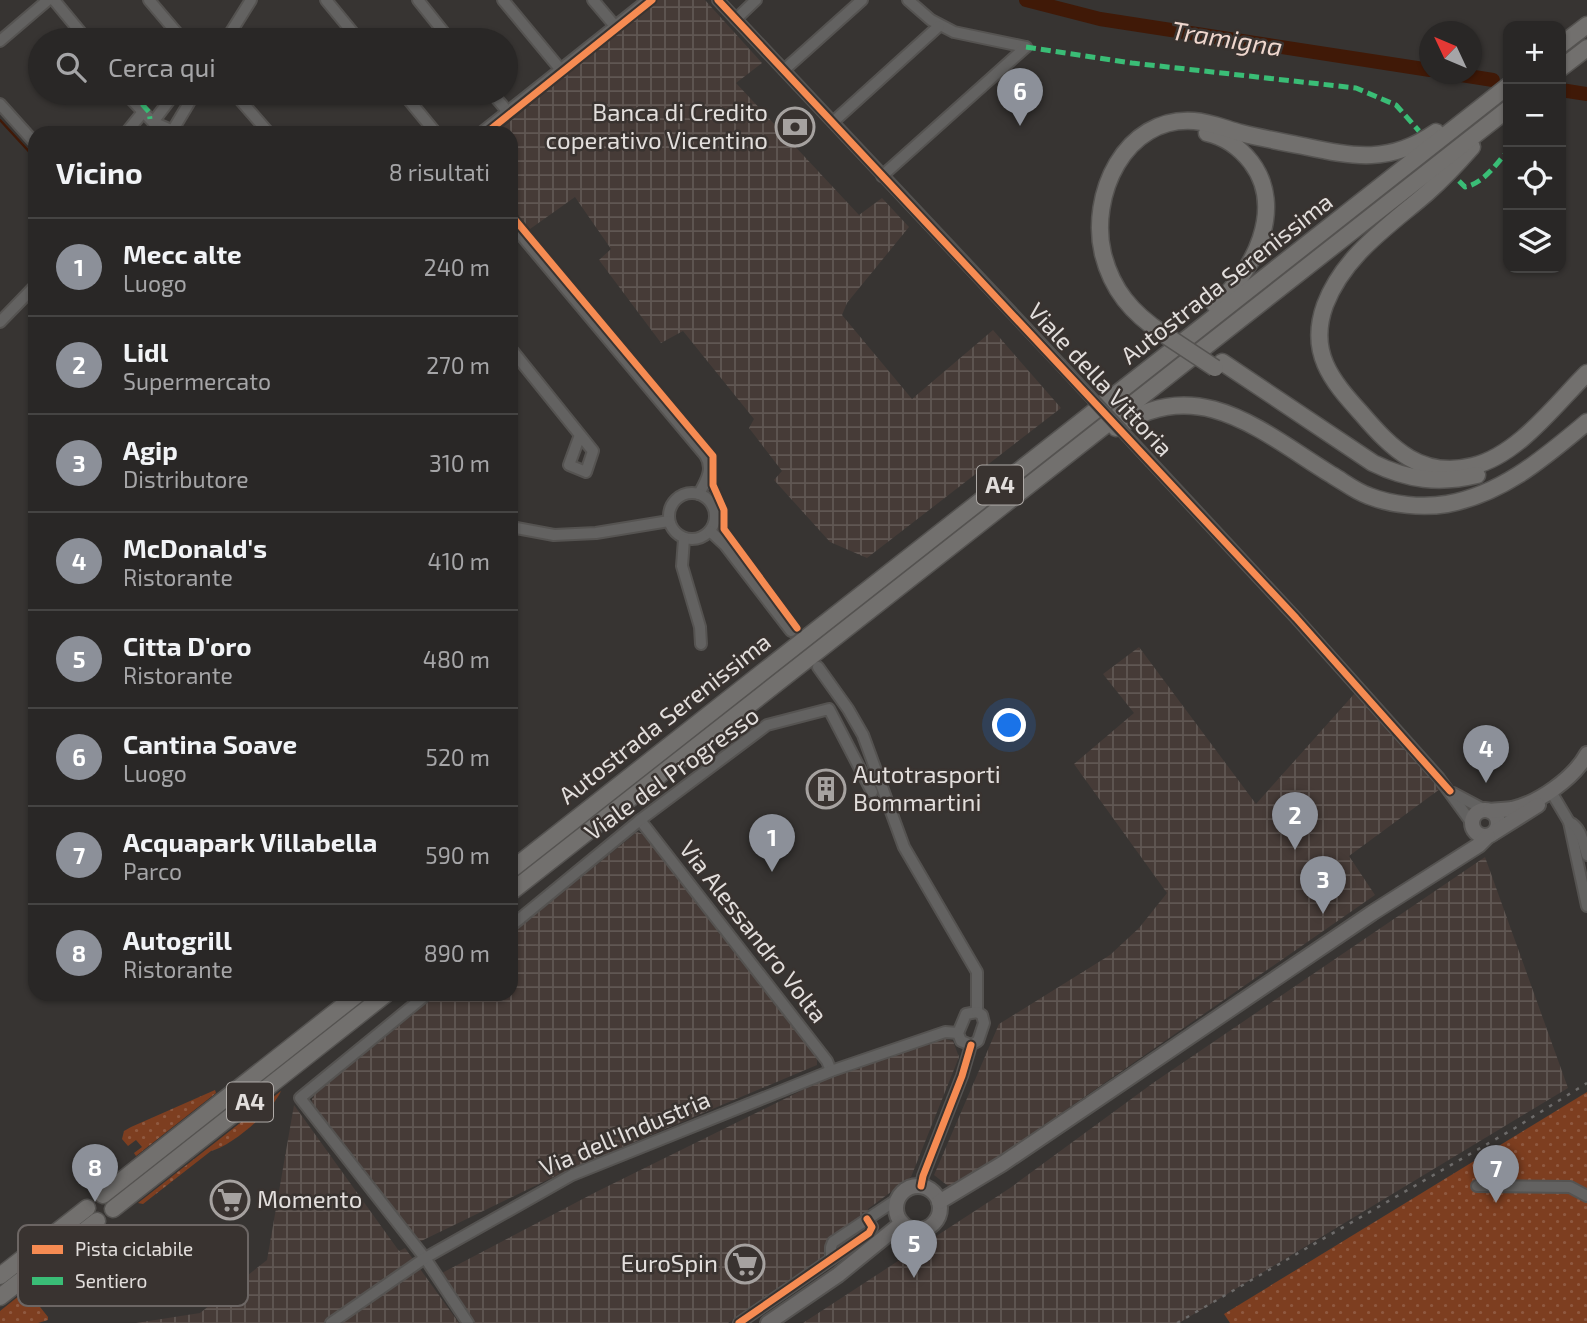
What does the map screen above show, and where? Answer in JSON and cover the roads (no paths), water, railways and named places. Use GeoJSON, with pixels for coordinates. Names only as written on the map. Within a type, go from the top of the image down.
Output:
{"type":"FeatureCollection","features":[{"type":"Feature","properties":{"kind":"highway"},"geometry":{"type":"LineString","coordinates":[[1566,42],[1587,25]]}},
{"type":"Feature","properties":{"kind":"highway"},"geometry":{"type":"LineString","coordinates":[[1566,64],[1583,51]]}},
{"type":"Feature","properties":{"kind":"highway","name":"Autostrada Serenissima"},"geometry":{"type":"LineString","coordinates":[[518,864],[1503,90]]}},
{"type":"Feature","properties":{"kind":"highway"},"geometry":{"type":"LineString","coordinates":[[1489,101],[1418,144],[1379,156],[1335,154],[1194,121],[1165,125],[1144,135],[1126,150],[1111,174],[1101,205],[1100,235],[1105,264],[1119,294],[1134,312],[1218,365],[1379,478],[1399,486],[1420,490],[1460,489],[1492,480],[1587,415]]}},
{"type":"Feature","properties":{"kind":"highway"},"geometry":{"type":"LineString","coordinates":[[1503,114],[1442,179],[1364,247],[1343,272],[1324,306],[1321,320],[1321,353],[1325,368],[1335,384],[1381,436],[1402,454],[1431,466],[1460,468],[1476,465],[1509,449],[1587,375]]}},
{"type":"Feature","properties":{"kind":"highway","name":"Autostrada Serenissima"},"geometry":{"type":"LineString","coordinates":[[518,886],[1503,114]]}},
{"type":"Feature","properties":{"kind":"highway"},"geometry":{"type":"LineString","coordinates":[[1161,359],[1188,328],[1233,288],[1253,256],[1266,219],[1262,185],[1257,171],[1248,159],[1239,149],[1221,138],[1200,132],[1170,135],[1142,149],[1121,176],[1112,202],[1110,239],[1123,280],[1137,300],[1166,330]]}},
{"type":"Feature","properties":{"kind":"highway"},"geometry":{"type":"LineString","coordinates":[[1218,365],[1373,463],[1402,476],[1432,481],[1477,475],[1510,458],[1531,440],[1587,375]]}},
{"type":"Feature","properties":{"kind":"highway"},"geometry":{"type":"LineString","coordinates":[[1046,471],[1081,453],[1145,411],[1168,405],[1192,404],[1216,409],[1246,421],[1368,496],[1395,503],[1426,506],[1467,499],[1516,478],[1587,422]]}},
{"type":"Feature","properties":{"kind":"highway","name":"A4"},"geometry":{"type":"LineString","coordinates":[[103,1195],[349,1001]]}},
{"type":"Feature","properties":{"kind":"highway","name":"A4"},"geometry":{"type":"LineString","coordinates":[[113,1209],[377,1001]]}},
{"type":"Feature","properties":{"kind":"highway"},"geometry":{"type":"LineString","coordinates":[[65,1225],[87,1208]]}},
{"type":"Feature","properties":{"kind":"highway"},"geometry":{"type":"LineString","coordinates":[[92,1225],[97,1221]]}},
{"type":"Feature","properties":{"kind":"highway"},"geometry":{"type":"LineString","coordinates":[[0,1276],[18,1262]]}},
{"type":"Feature","properties":{"kind":"highway"},"geometry":{"type":"LineString","coordinates":[[0,1297],[18,1283]]}},
{"type":"Feature","properties":{"kind":"main road"},"geometry":{"type":"LineString","coordinates":[[1454,859],[1466,843],[1474,815],[1487,810],[1512,809],[1532,802],[1572,776],[1587,751],[1587,740]]}},
{"type":"Feature","properties":{"kind":"main road"},"geometry":{"type":"LineString","coordinates":[[939,1202],[1002,1164],[1454,859],[1479,845],[1491,834],[1587,773]]}},
{"type":"Feature","properties":{"kind":"main road"},"geometry":{"type":"LineString","coordinates":[[1487,810],[1496,815],[1498,822],[1491,834]]}},
{"type":"Feature","properties":{"kind":"main road"},"geometry":{"type":"LineString","coordinates":[[1472,825],[1476,833],[1491,834]]}},
{"type":"Feature","properties":{"kind":"main road"},"geometry":{"type":"LineString","coordinates":[[921,1186],[931,1190],[939,1202],[938,1217],[927,1228],[916,1230],[902,1223],[896,1211],[899,1198],[906,1190],[921,1186]]}},
{"type":"Feature","properties":{"kind":"main road"},"geometry":{"type":"LineString","coordinates":[[768,1323],[838,1275],[902,1223]]}},
{"type":"Feature","properties":{"kind":"street"},"geometry":{"type":"LineString","coordinates":[[0,41],[48,0]]}},
{"type":"Feature","properties":{"kind":"street"},"geometry":{"type":"LineString","coordinates":[[54,0],[76,28]]}},
{"type":"Feature","properties":{"kind":"street"},"geometry":{"type":"LineString","coordinates":[[149,0],[173,28]]}},
{"type":"Feature","properties":{"kind":"street"},"geometry":{"type":"LineString","coordinates":[[234,28],[251,0]]}},
{"type":"Feature","properties":{"kind":"street"},"geometry":{"type":"LineString","coordinates":[[326,0],[349,28]]}},
{"type":"Feature","properties":{"kind":"street"},"geometry":{"type":"LineString","coordinates":[[418,0],[440,28]]}},
{"type":"Feature","properties":{"kind":"street"},"geometry":{"type":"LineString","coordinates":[[502,0],[561,70]]}},
{"type":"Feature","properties":{"kind":"street"},"geometry":{"type":"LineString","coordinates":[[593,0],[615,26]]}},
{"type":"Feature","properties":{"kind":"street"},"geometry":{"type":"LineString","coordinates":[[518,104],[648,0]]}},
{"type":"Feature","properties":{"kind":"street","name":"Viale della Vittoria"},"geometry":{"type":"LineString","coordinates":[[718,0],[1305,628],[1450,791],[1472,825]]}},
{"type":"Feature","properties":{"kind":"street"},"geometry":{"type":"LineString","coordinates":[[736,19],[756,0]]}},
{"type":"Feature","properties":{"kind":"street"},"geometry":{"type":"LineString","coordinates":[[784,70],[862,0]]}},
{"type":"Feature","properties":{"kind":"street"},"geometry":{"type":"LineString","coordinates":[[882,176],[1026,47],[968,36],[939,26],[908,0]]}},
{"type":"Feature","properties":{"kind":"street"},"geometry":{"type":"LineString","coordinates":[[833,122],[939,26]]}},
{"type":"Feature","properties":{"kind":"street"},"geometry":{"type":"LineString","coordinates":[[0,104],[28,135]]}},
{"type":"Feature","properties":{"kind":"street"},"geometry":{"type":"LineString","coordinates":[[136,105],[161,126]]}},
{"type":"Feature","properties":{"kind":"street"},"geometry":{"type":"LineString","coordinates":[[153,122],[166,105]]}},
{"type":"Feature","properties":{"kind":"street"},"geometry":{"type":"LineString","coordinates":[[176,126],[188,105]]}},
{"type":"Feature","properties":{"kind":"street"},"geometry":{"type":"LineString","coordinates":[[244,105],[263,126]]}},
{"type":"Feature","properties":{"kind":"street"},"geometry":{"type":"LineString","coordinates":[[412,105],[430,126]]}},
{"type":"Feature","properties":{"kind":"street"},"geometry":{"type":"LineString","coordinates":[[502,105],[508,112]]}},
{"type":"Feature","properties":{"kind":"street"},"geometry":{"type":"LineString","coordinates":[[490,126],[517,105]]}},
{"type":"Feature","properties":{"kind":"street"},"geometry":{"type":"LineString","coordinates":[[131,126],[142,112]]}},
{"type":"Feature","properties":{"kind":"street"},"geometry":{"type":"LineString","coordinates":[[518,231],[707,458],[707,479],[699,494]]}},
{"type":"Feature","properties":{"kind":"street"},"geometry":{"type":"LineString","coordinates":[[0,323],[28,293]]}},
{"type":"Feature","properties":{"kind":"street"},"geometry":{"type":"LineString","coordinates":[[518,358],[580,435]]}},
{"type":"Feature","properties":{"kind":"street"},"geometry":{"type":"LineString","coordinates":[[683,494],[699,494],[711,503],[716,517],[710,531],[698,539],[684,539],[671,528],[671,505],[683,494]]}},
{"type":"Feature","properties":{"kind":"street"},"geometry":{"type":"LineString","coordinates":[[518,528],[554,535],[596,533],[669,521]]}},
{"type":"Feature","properties":{"kind":"street"},"geometry":{"type":"LineString","coordinates":[[710,531],[725,545],[791,631]]}},
{"type":"Feature","properties":{"kind":"street"},"geometry":{"type":"LineString","coordinates":[[684,539],[682,566],[700,626],[701,644]]}},
{"type":"Feature","properties":{"kind":"street"},"geometry":{"type":"LineString","coordinates":[[818,667],[848,709],[863,736],[904,847],[976,972],[977,1012],[984,1018],[984,1023],[978,1041],[971,1045],[921,1186]]}},
{"type":"Feature","properties":{"kind":"street","name":"Viale del Progresso"},"geometry":{"type":"LineString","coordinates":[[518,920],[640,820],[767,725],[829,709],[872,792]]}},
{"type":"Feature","properties":{"kind":"street","name":"Viale della Vittoria"},"geometry":{"type":"LineString","coordinates":[[1450,791],[1487,810]]}},
{"type":"Feature","properties":{"kind":"street"},"geometry":{"type":"LineString","coordinates":[[1553,795],[1569,822],[1587,905]]}},
{"type":"Feature","properties":{"kind":"street","name":"Via Alessandro Volta"},"geometry":{"type":"LineString","coordinates":[[640,820],[819,1050],[831,1071]]}},
{"type":"Feature","properties":{"kind":"street"},"geometry":{"type":"LineString","coordinates":[[1569,822],[1579,829],[1587,855]]}},
{"type":"Feature","properties":{"kind":"street"},"geometry":{"type":"LineString","coordinates":[[418,1001],[300,1098],[425,1258],[468,1323]]}},
{"type":"Feature","properties":{"kind":"street"},"geometry":{"type":"LineString","coordinates":[[971,1045],[961,1041],[958,1033],[966,1014],[977,1012]]}},
{"type":"Feature","properties":{"kind":"street","name":"Via dell'Industria"},"geometry":{"type":"LineString","coordinates":[[331,1323],[425,1258],[572,1175],[831,1071],[946,1032],[958,1033]]}},
{"type":"Feature","properties":{"kind":"street"},"geometry":{"type":"LineString","coordinates":[[1477,1186],[1570,1187],[1587,1196]]}},
{"type":"Feature","properties":{"kind":"street"},"geometry":{"type":"LineString","coordinates":[[739,1323],[869,1233],[872,1227],[867,1219],[899,1198]]}},
{"type":"Feature","properties":{"kind":"waterway","name":"Tramigna"},"geometry":{"type":"LineString","coordinates":[[1026,0],[1100,19],[1419,68]]}},
{"type":"Feature","properties":{"kind":"waterway","name":"Tramigna"},"geometry":{"type":"LineString","coordinates":[[1482,78],[1493,80]]}},
{"type":"Feature","properties":{"kind":"waterway","name":"Tramigna"},"geometry":{"type":"LineString","coordinates":[[1566,91],[1587,94]]}},
{"type":"Feature","properties":{"kind":"waterway"},"geometry":{"type":"LineString","coordinates":[[0,120],[28,150]]}},
{"type":"Feature","properties":{"kind":"railway"},"geometry":{"type":"LineString","coordinates":[[1177,1323],[1515,1128],[1587,1083]]}},
{"type":"Feature","properties":{"kind":"place","name":"Cantina Soave"},"geometry":{"type":"Point","coordinates":[1020,126]}},
{"type":"Feature","properties":{"kind":"place","name":"Banca di Credito coperativo Vicentino"},"geometry":{"type":"Point","coordinates":[795,127]}},
{"type":"Feature","properties":{"kind":"place","name":"McDonald's"},"geometry":{"type":"Point","coordinates":[1486,783]}},
{"type":"Feature","properties":{"kind":"place","name":"Autotrasporti Bommartini"},"geometry":{"type":"Point","coordinates":[826,789]}},
{"type":"Feature","properties":{"kind":"place","name":"Lidl"},"geometry":{"type":"Point","coordinates":[1295,850]}},
{"type":"Feature","properties":{"kind":"place","name":"Mecc alte"},"geometry":{"type":"Point","coordinates":[772,872]}},
{"type":"Feature","properties":{"kind":"place","name":"Agip"},"geometry":{"type":"Point","coordinates":[1323,914]}},
{"type":"Feature","properties":{"kind":"place","name":"Momento"},"geometry":{"type":"Point","coordinates":[230,1200]}},
{"type":"Feature","properties":{"kind":"place","name":"Autogrill"},"geometry":{"type":"Point","coordinates":[95,1202]}},
{"type":"Feature","properties":{"kind":"place","name":"Acquapark Villabella"},"geometry":{"type":"Point","coordinates":[1496,1203]}},
{"type":"Feature","properties":{"kind":"place","name":"EuroSpin"},"geometry":{"type":"Point","coordinates":[745,1264]}},
{"type":"Feature","properties":{"kind":"place","name":"Citta D'oro"},"geometry":{"type":"Point","coordinates":[914,1278]}}]}
